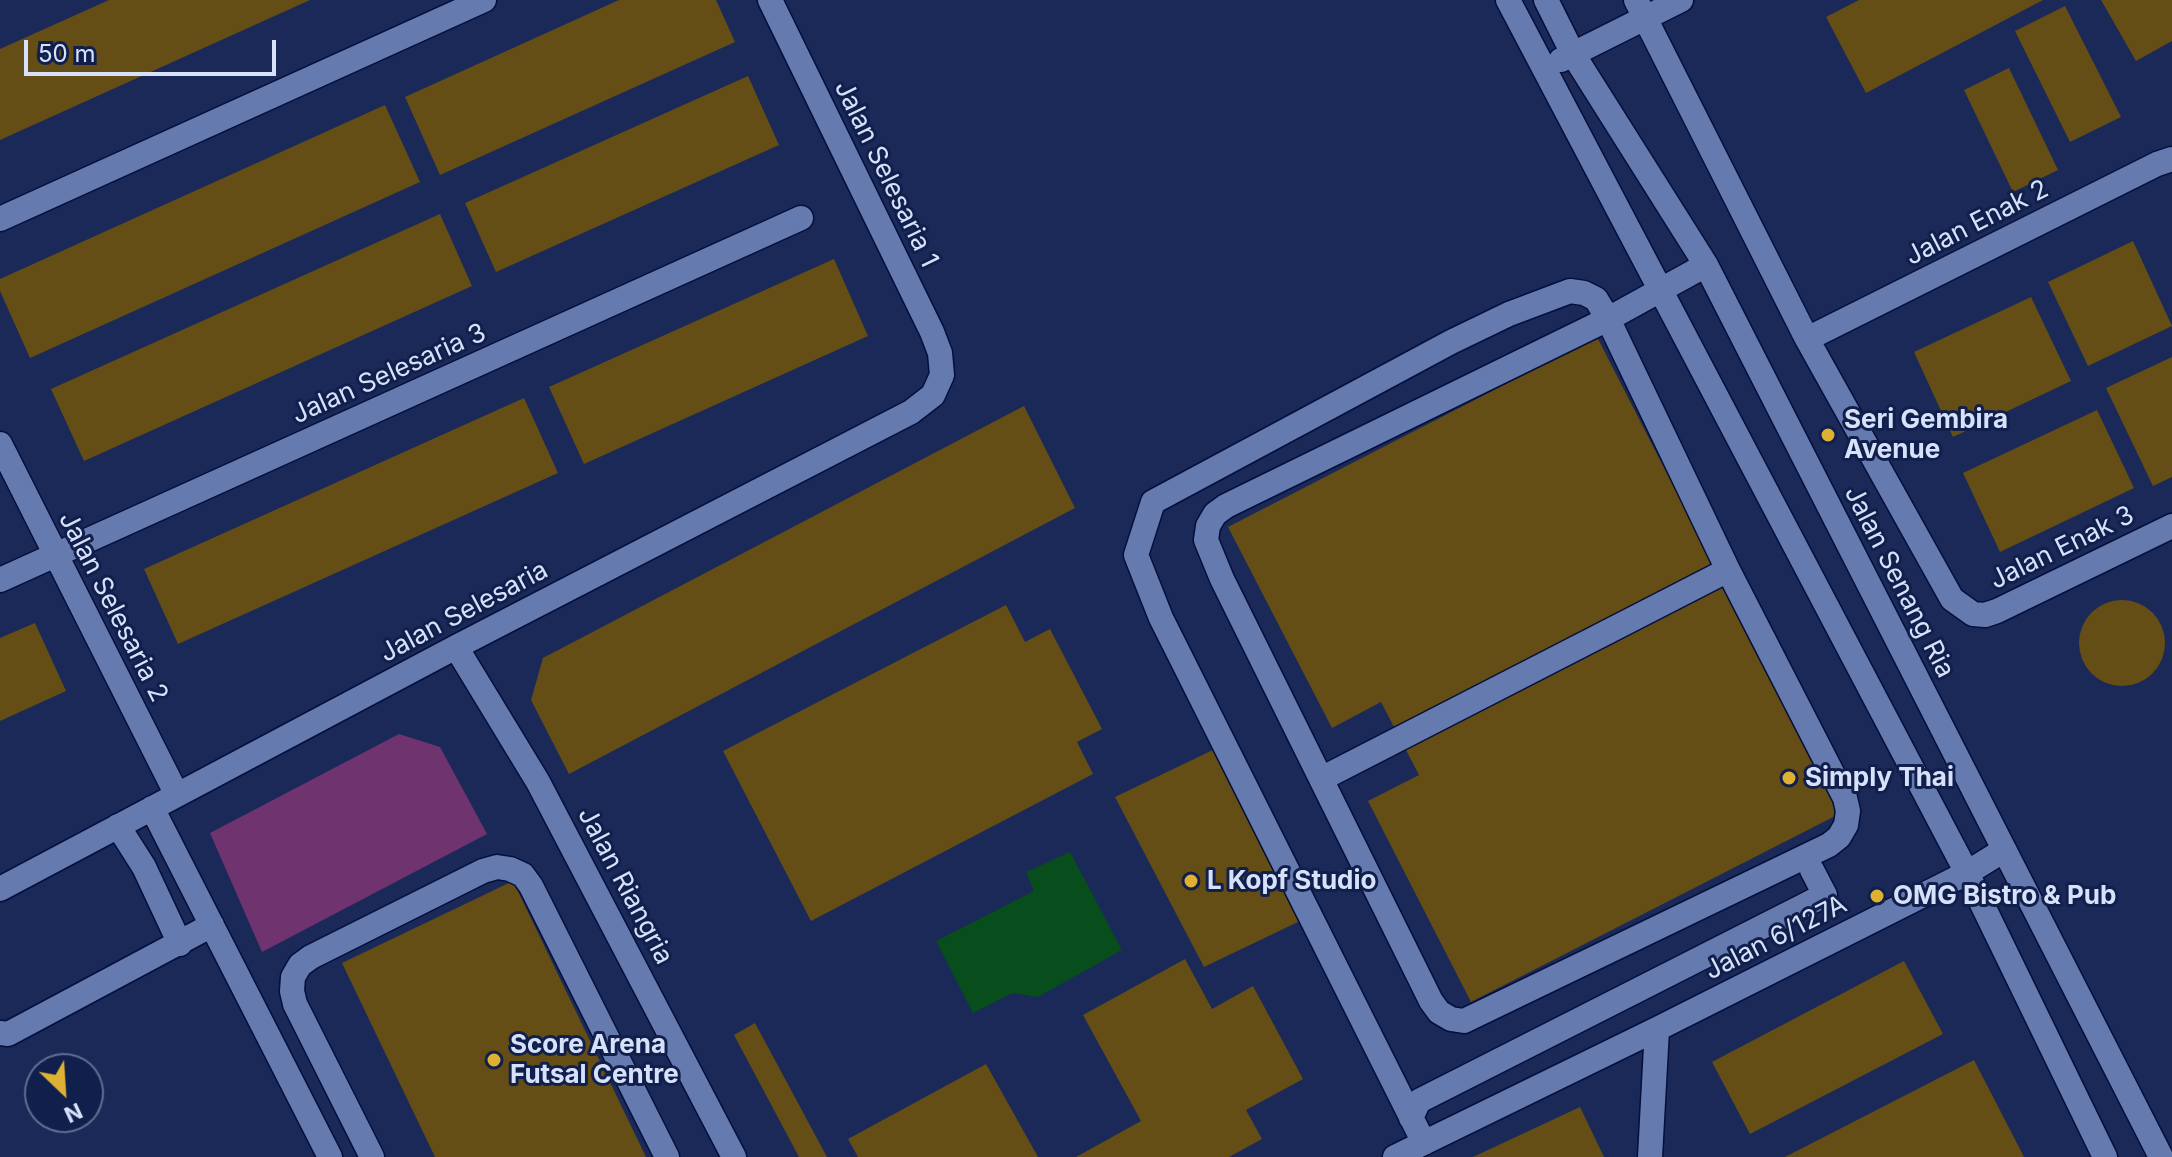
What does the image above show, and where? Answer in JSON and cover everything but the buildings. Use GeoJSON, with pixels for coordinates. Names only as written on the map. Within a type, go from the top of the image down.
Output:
{"type":"FeatureCollection","features":[{"type":"Feature","properties":{"kind":"street"},"geometry":{"type":"LineString","coordinates":[[0,219],[484,0]]}},
{"type":"Feature","properties":{"kind":"street","name":"Jalan Selesaria 1"},"geometry":{"type":"LineString","coordinates":[[770,0],[932,332],[940,353],[942,375]]}},
{"type":"Feature","properties":{"kind":"street"},"geometry":{"type":"LineString","coordinates":[[1508,0],[1967,873],[2105,1157]]}},
{"type":"Feature","properties":{"kind":"street","name":"Jalan Senang Ria"},"geometry":{"type":"LineString","coordinates":[[1546,0],[1573,54],[1706,265],[2161,1157]]}},
{"type":"Feature","properties":{"kind":"street"},"geometry":{"type":"LineString","coordinates":[[1542,69],[1573,54],[1641,9],[1681,0]]}},
{"type":"Feature","properties":{"kind":"street","name":"Jalan Enak 3"},"geometry":{"type":"LineString","coordinates":[[1641,9],[1807,339],[1941,581],[1961,608],[1985,615],[2172,526]]}},
{"type":"Feature","properties":{"kind":"street","name":"Jalan Enak 2"},"geometry":{"type":"LineString","coordinates":[[1807,339],[2172,159]]}},
{"type":"Feature","properties":{"kind":"street","name":"Jalan Selesaria 3"},"geometry":{"type":"LineString","coordinates":[[0,580],[801,218]]}},
{"type":"Feature","properties":{"kind":"street"},"geometry":{"type":"LineString","coordinates":[[1424,1143],[1161,618],[1136,555],[1153,502],[1451,342],[1557,294],[1570,291],[1584,293],[1596,299],[1608,319],[1728,570],[1845,798],[1848,811],[1846,825],[1839,837],[1829,845],[1464,1021],[1451,1019],[1439,1012],[1431,1001],[1209,553],[1206,540],[1208,526],[1215,514],[1226,506],[1608,319],[1706,265]]}},
{"type":"Feature","properties":{"kind":"street","name":"Jalan Selesaria"},"geometry":{"type":"LineString","coordinates":[[0,889],[456,647],[911,412],[933,395],[942,375]]}},
{"type":"Feature","properties":{"kind":"street"},"geometry":{"type":"LineString","coordinates":[[1357,393],[1369,417]]}},
{"type":"Feature","properties":{"kind":"street","name":"Jalan Selesaria 2"},"geometry":{"type":"LineString","coordinates":[[0,444],[177,795]]}},
{"type":"Feature","properties":{"kind":"street"},"geometry":{"type":"LineString","coordinates":[[1321,779],[1728,570]]}},
{"type":"Feature","properties":{"kind":"street","name":"Jalan Riangria"},"geometry":{"type":"LineString","coordinates":[[456,647],[538,782],[734,1157]]}},
{"type":"Feature","properties":{"kind":"street"},"geometry":{"type":"LineString","coordinates":[[152,808],[330,1157]]}},
{"type":"Feature","properties":{"kind":"street"},"geometry":{"type":"LineString","coordinates":[[118,826],[144,867],[180,944]]}},
{"type":"Feature","properties":{"kind":"street","name":"Jalan 6/127A"},"geometry":{"type":"LineString","coordinates":[[1395,1157],[1967,873],[2004,850]]}},
{"type":"Feature","properties":{"kind":"street"},"geometry":{"type":"LineString","coordinates":[[372,1157],[295,1004],[293,977],[300,965],[311,957],[483,871],[497,867],[523,875],[531,886],[667,1157]]}},
{"type":"Feature","properties":{"kind":"street"},"geometry":{"type":"LineString","coordinates":[[1411,1118],[1419,1101],[1825,895],[1812,870]]}},
{"type":"Feature","properties":{"kind":"street"},"geometry":{"type":"LineString","coordinates":[[0,1033],[8,1034],[212,925]]}},
{"type":"Feature","properties":{"kind":"street"},"geometry":{"type":"LineString","coordinates":[[1650,1157],[1657,1029]]}},
{"type":"Feature","properties":{"kind":"shaded area"},"geometry":{"type":"Polygon","coordinates":[[[399,734],[440,747],[487,834],[262,952],[210,833],[399,734]]]}},
{"type":"Feature","properties":{"kind":"shaded area"},"geometry":{"type":"Polygon","coordinates":[[[1070,852],[1122,950],[1038,997],[1013,993],[973,1013],[936,941],[1034,891],[1026,872],[1070,852]]]}},
{"type":"Feature","properties":{"kind":"place","name":"Seri Gembira Avenue"},"geometry":{"type":"Point","coordinates":[1828,435]}},
{"type":"Feature","properties":{"kind":"place","name":"Simply Thai"},"geometry":{"type":"Point","coordinates":[1789,778]}},
{"type":"Feature","properties":{"kind":"place","name":"L Kopf Studio"},"geometry":{"type":"Point","coordinates":[1191,881]}},
{"type":"Feature","properties":{"kind":"place","name":"OMG Bistro & Pub"},"geometry":{"type":"Point","coordinates":[1877,896]}},
{"type":"Feature","properties":{"kind":"place","name":"Score Arena Futsal Centre"},"geometry":{"type":"Point","coordinates":[494,1060]}}]}
